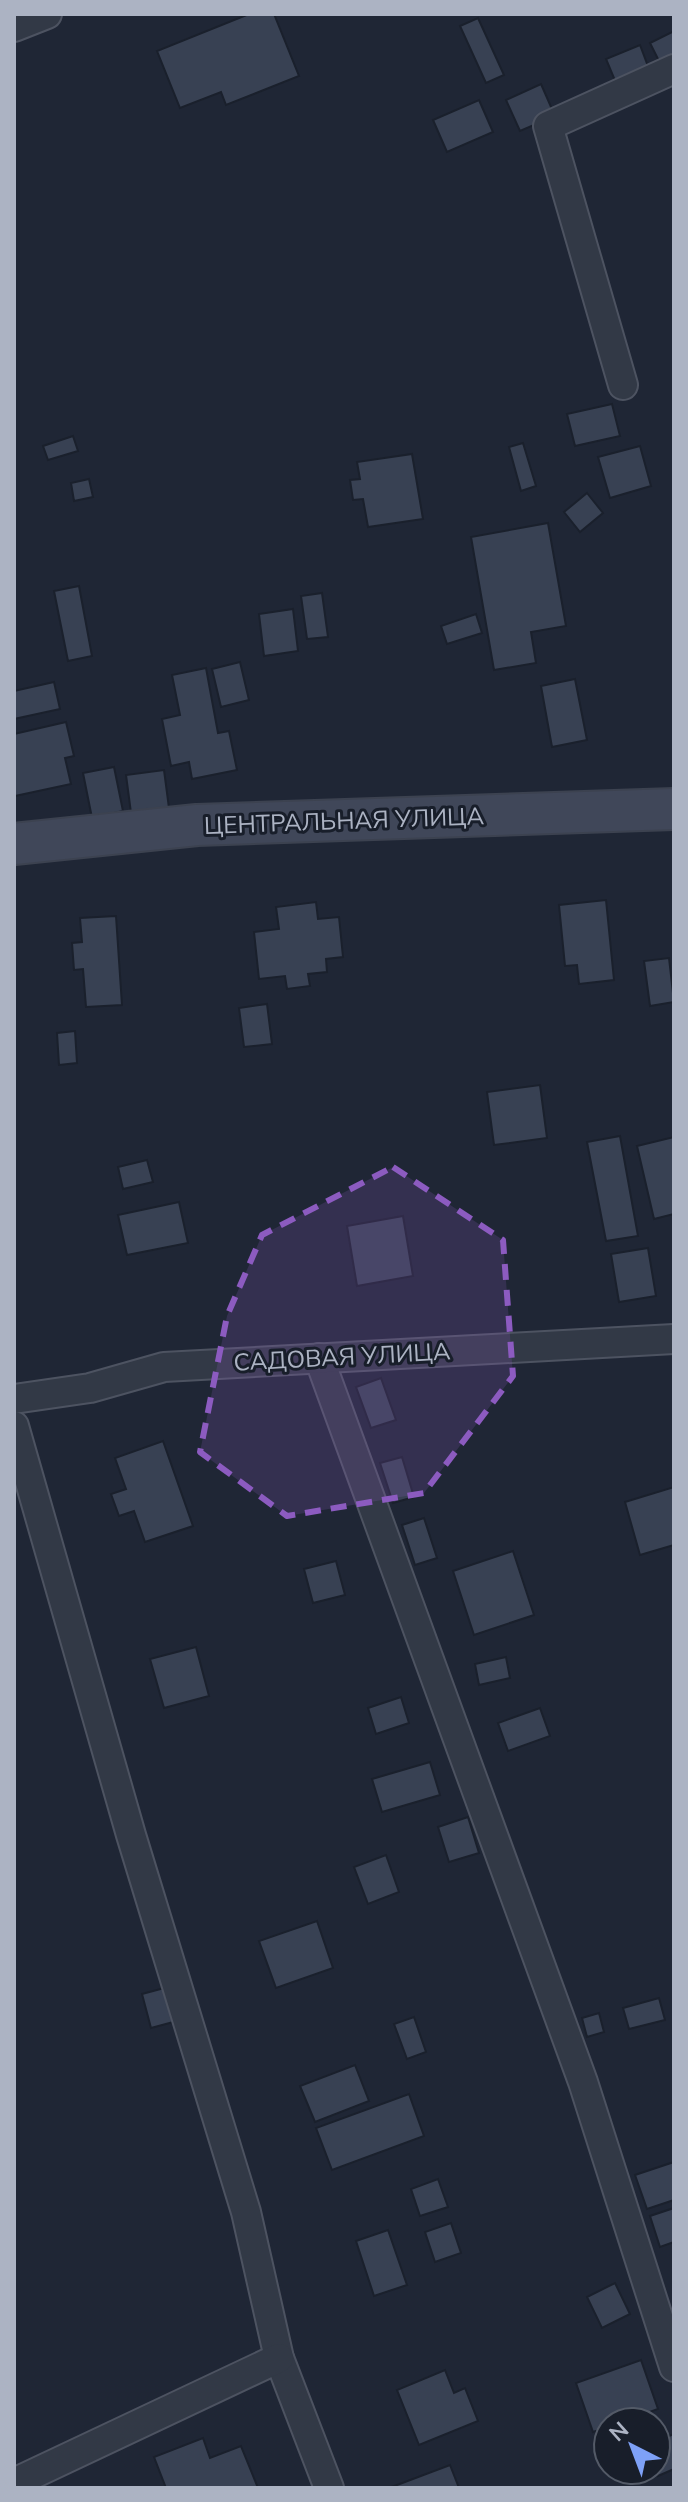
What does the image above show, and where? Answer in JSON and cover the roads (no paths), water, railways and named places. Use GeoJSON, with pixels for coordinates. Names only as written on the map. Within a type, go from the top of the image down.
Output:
{"type":"FeatureCollection","features":[{"type":"Feature","properties":{"kind":"main road","name":"ЦЕНТРАЛЬНАЯ УЛИЦА"},"geometry":{"type":"LineString","coordinates":[[14,844],[197,825],[674,809]]}},
{"type":"Feature","properties":{"kind":"street"},"geometry":{"type":"LineString","coordinates":[[14,27],[47,14]]}},
{"type":"Feature","properties":{"kind":"street"},"geometry":{"type":"LineString","coordinates":[[623,385],[548,126],[674,69]]}},
{"type":"Feature","properties":{"kind":"street","name":"САДОВАЯ УЛИЦА"},"geometry":{"type":"LineString","coordinates":[[14,1399],[90,1388],[164,1367],[674,1339]]}},
{"type":"Feature","properties":{"kind":"street"},"geometry":{"type":"LineString","coordinates":[[319,1358],[583,2082],[674,2367]]}},
{"type":"Feature","properties":{"kind":"street"},"geometry":{"type":"LineString","coordinates":[[14,1426],[131,1835],[246,2212],[279,2358],[329,2488]]}},
{"type":"Feature","properties":{"kind":"street"},"geometry":{"type":"LineString","coordinates":[[14,2483],[279,2358]]}}]}
